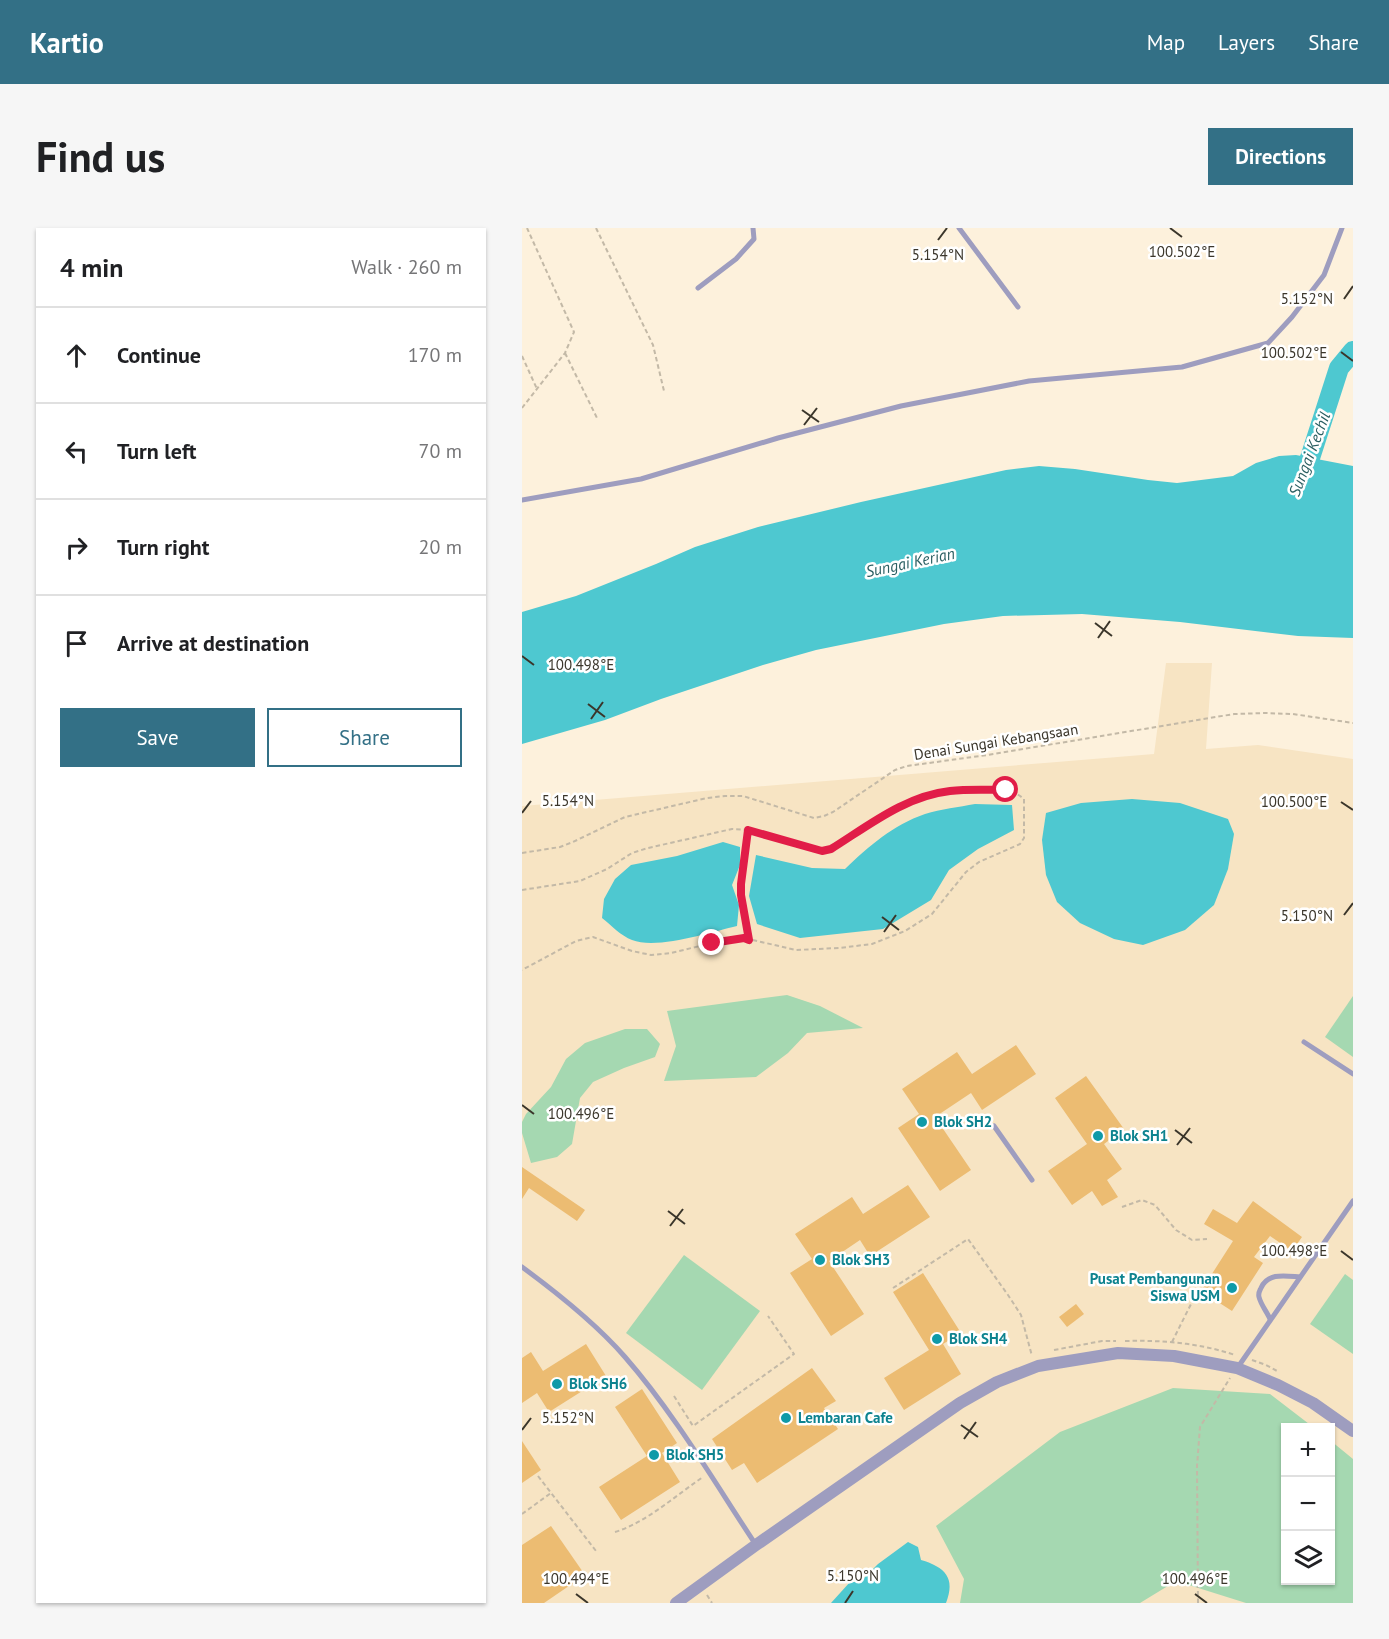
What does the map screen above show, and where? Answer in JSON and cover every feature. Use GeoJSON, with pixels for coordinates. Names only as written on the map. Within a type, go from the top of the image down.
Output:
{"type":"FeatureCollection","features":[{"type":"Feature","properties":{"kind":"street"},"geometry":{"type":"LineString","coordinates":[[676,1603],[960,1403],[997,1382],[1038,1366],[1118,1353],[1174,1356],[1237,1368],[1313,1403],[1353,1431]]}},
{"type":"Feature","properties":{"kind":"lane"},"geometry":{"type":"LineString","coordinates":[[698,288],[736,259],[754,239],[753,228]]}},
{"type":"Feature","properties":{"kind":"lane"},"geometry":{"type":"LineString","coordinates":[[959,228],[1018,307]]}},
{"type":"Feature","properties":{"kind":"lane"},"geometry":{"type":"LineString","coordinates":[[522,500],[641,479],[778,438],[901,406],[1029,381],[1182,367],[1268,343],[1292,317],[1324,275],[1342,228]]}},
{"type":"Feature","properties":{"kind":"lane"},"geometry":{"type":"LineString","coordinates":[[1304,1042],[1353,1074]]}},
{"type":"Feature","properties":{"kind":"lane"},"geometry":{"type":"LineString","coordinates":[[994,1126],[1032,1180]]}},
{"type":"Feature","properties":{"kind":"lane"},"geometry":{"type":"LineString","coordinates":[[1237,1368],[1353,1202]]}},
{"type":"Feature","properties":{"kind":"lane"},"geometry":{"type":"LineString","coordinates":[[522,1267],[589,1322],[624,1356],[663,1406],[756,1545]]}},
{"type":"Feature","properties":{"kind":"lane"},"geometry":{"type":"LineString","coordinates":[[1270,1319],[1259,1299],[1259,1291],[1263,1284],[1268,1278],[1278,1275],[1300,1277]]}},
{"type":"Feature","properties":{"kind":"path"},"geometry":{"type":"LineString","coordinates":[[522,408],[565,353],[574,332],[527,228]]}},
{"type":"Feature","properties":{"kind":"path"},"geometry":{"type":"LineString","coordinates":[[596,228],[652,345],[664,391]]}},
{"type":"Feature","properties":{"kind":"path"},"geometry":{"type":"LineString","coordinates":[[565,353],[597,418]]}},
{"type":"Feature","properties":{"kind":"path"},"geometry":{"type":"LineString","coordinates":[[522,356],[537,389]]}},
{"type":"Feature","properties":{"kind":"path","name":"Denai Sungai Kebangsaan"},"geometry":{"type":"LineString","coordinates":[[522,853],[560,847],[625,816],[725,796],[743,796],[814,818],[833,812],[895,770],[907,766],[1234,714],[1293,714],[1353,723]]}},
{"type":"Feature","properties":{"kind":"path"},"geometry":{"type":"LineString","coordinates":[[522,890],[580,881],[607,870],[632,853],[732,829],[748,830],[822,851],[831,849],[889,812],[921,798],[949,791],[1006,790],[1017,793],[1023,799],[1024,838],[1020,844],[972,867],[932,914],[905,931],[872,944],[796,950],[744,938],[651,955],[632,951],[593,937],[576,941],[522,970]]}},
{"type":"Feature","properties":{"kind":"path"},"geometry":{"type":"LineString","coordinates":[[748,830],[741,895],[749,940]]}},
{"type":"Feature","properties":{"kind":"path"},"geometry":{"type":"LineString","coordinates":[[1122,1207],[1142,1200],[1155,1205],[1176,1230],[1192,1240],[1207,1239]]}},
{"type":"Feature","properties":{"kind":"path"},"geometry":{"type":"LineString","coordinates":[[893,1288],[968,1239],[1021,1315],[1033,1358]]}},
{"type":"Feature","properties":{"kind":"path"},"geometry":{"type":"LineString","coordinates":[[1172,1342],[1195,1296]]}},
{"type":"Feature","properties":{"kind":"path"},"geometry":{"type":"LineString","coordinates":[[674,1396],[693,1426],[794,1354],[768,1316]]}},
{"type":"Feature","properties":{"kind":"path"},"geometry":{"type":"LineString","coordinates":[[1198,1603],[1197,1466],[1200,1426],[1237,1368]]}},
{"type":"Feature","properties":{"kind":"path"},"geometry":{"type":"LineString","coordinates":[[538,1476],[596,1551]]}},
{"type":"Feature","properties":{"kind":"path"},"geometry":{"type":"LineString","coordinates":[[615,1532],[640,1521],[704,1476]]}},
{"type":"Feature","properties":{"kind":"path"},"geometry":{"type":"LineString","coordinates":[[522,1514],[551,1493]]}},
{"type":"Feature","properties":{"kind":"shaded area"},"geometry":{"type":"Polygon","coordinates":[[[1166,663],[1212,663],[1206,749],[1258,745],[1353,759],[1353,1603],[522,1603],[522,806],[1154,754],[1166,663]]]}},
{"type":"Feature","properties":{"kind":"green space"},"geometry":{"type":"Polygon","coordinates":[[[787,995],[820,1006],[863,1028],[807,1033],[788,1053],[756,1077],[664,1081],[676,1046],[667,1011],[787,995]]]}},
{"type":"Feature","properties":{"kind":"green space"},"geometry":{"type":"Polygon","coordinates":[[[1353,996],[1353,1057],[1325,1037],[1353,996]]]}},
{"type":"Feature","properties":{"kind":"green space"},"geometry":{"type":"Polygon","coordinates":[[[625,1029],[647,1029],[660,1044],[655,1057],[593,1082],[580,1098],[572,1144],[557,1157],[531,1163],[522,1133],[522,1122],[526,1114],[551,1087],[566,1059],[585,1043],[625,1029]]]}},
{"type":"Feature","properties":{"kind":"green space"},"geometry":{"type":"Polygon","coordinates":[[[684,1255],[760,1311],[702,1390],[626,1333],[684,1255]]]}},
{"type":"Feature","properties":{"kind":"green space"},"geometry":{"type":"Polygon","coordinates":[[[1345,1274],[1353,1280],[1353,1354],[1310,1324],[1345,1274]]]}},
{"type":"Feature","properties":{"kind":"green space"},"geometry":{"type":"Polygon","coordinates":[[[1173,1388],[1270,1394],[1308,1423],[1281,1423],[1281,1585],[1335,1585],[1335,1444],[1353,1459],[1353,1603],[1246,1603],[1176,1581],[1140,1603],[960,1603],[964,1579],[936,1526],[1060,1432],[1173,1388]]]}},
{"type":"Feature","properties":{"kind":"water","name":"Sungai Kerian"},"geometry":{"type":"Polygon","coordinates":[[[1296,455],[1353,466],[1353,638],[1298,636],[1180,622],[1082,614],[1003,616],[944,624],[816,650],[763,665],[605,720],[522,744],[522,612],[576,596],[695,547],[758,527],[1006,470],[1039,466],[1177,483],[1233,476],[1256,463],[1279,456],[1296,455]]]}},
{"type":"Feature","properties":{"kind":"water"},"geometry":{"type":"Polygon","coordinates":[[[1132,799],[1180,803],[1228,819],[1234,834],[1228,869],[1214,905],[1185,930],[1143,945],[1114,939],[1080,923],[1057,902],[1046,875],[1042,840],[1046,813],[1081,803],[1132,799]]]}},
{"type":"Feature","properties":{"kind":"water"},"geometry":{"type":"Polygon","coordinates":[[[975,804],[1012,805],[1014,830],[978,849],[949,870],[931,900],[883,929],[800,938],[757,924],[749,896],[756,855],[812,868],[845,869],[872,844],[902,824],[931,812],[975,804]]]}},
{"type":"Feature","properties":{"kind":"water"},"geometry":{"type":"Polygon","coordinates":[[[723,842],[740,847],[740,865],[732,885],[739,905],[737,926],[669,942],[643,943],[624,936],[602,918],[604,899],[615,879],[631,865],[677,856],[723,842]]]}},
{"type":"Feature","properties":{"kind":"water"},"geometry":{"type":"Polygon","coordinates":[[[908,1542],[918,1547],[921,1560],[936,1566],[946,1575],[950,1587],[946,1603],[831,1603],[850,1582],[860,1582],[878,1564],[908,1542]]]}},
{"type":"Feature","properties":{"kind":"building","name":"Blok SH2"},"geometry":{"type":"Polygon","coordinates":[[[1016,1045],[1036,1074],[982,1110],[971,1093],[935,1117],[971,1170],[940,1191],[898,1128],[919,1114],[902,1089],[957,1052],[972,1074],[1016,1045]]]}},
{"type":"Feature","properties":{"kind":"building","name":"Blok SH1"},"geometry":{"type":"Polygon","coordinates":[[[1086,1076],[1124,1129],[1104,1144],[1122,1169],[1107,1180],[1118,1197],[1102,1206],[1092,1191],[1072,1205],[1048,1171],[1087,1144],[1055,1098],[1086,1076]]]}},
{"type":"Feature","properties":{"kind":"building"},"geometry":{"type":"Polygon","coordinates":[[[522,1167],[585,1210],[577,1221],[529,1188],[522,1199],[522,1167]]]}},
{"type":"Feature","properties":{"kind":"building","name":"Blok SH3"},"geometry":{"type":"Polygon","coordinates":[[[908,1185],[930,1217],[870,1256],[860,1240],[829,1261],[864,1314],[831,1336],[790,1273],[812,1259],[795,1234],[852,1197],[863,1214],[908,1185]]]}},
{"type":"Feature","properties":{"kind":"building"},"geometry":{"type":"Polygon","coordinates":[[[1253,1201],[1302,1237],[1292,1251],[1270,1236],[1254,1257],[1263,1263],[1232,1311],[1201,1291],[1233,1241],[1204,1224],[1213,1209],[1237,1223],[1253,1201]]]}},
{"type":"Feature","properties":{"kind":"building","name":"Blok SH4"},"geometry":{"type":"Polygon","coordinates":[[[923,1273],[961,1333],[943,1344],[961,1374],[904,1410],[884,1378],[929,1350],[893,1292],[923,1273]]]}},
{"type":"Feature","properties":{"kind":"building"},"geometry":{"type":"Polygon","coordinates":[[[1076,1304],[1084,1314],[1067,1327],[1059,1317],[1076,1304]]]}},
{"type":"Feature","properties":{"kind":"building","name":"Blok SH6"},"geometry":{"type":"Polygon","coordinates":[[[586,1344],[606,1376],[549,1412],[537,1393],[522,1403],[522,1358],[531,1352],[543,1371],[586,1344]]]}},
{"type":"Feature","properties":{"kind":"building","name":"Lembaran Cafe"},"geometry":{"type":"Polygon","coordinates":[[[812,1368],[836,1401],[824,1408],[838,1429],[757,1483],[744,1463],[732,1470],[712,1439],[812,1368]]]}},
{"type":"Feature","properties":{"kind":"building","name":"Blok SH5"},"geometry":{"type":"Polygon","coordinates":[[[642,1389],[677,1443],[662,1453],[680,1482],[621,1520],[599,1487],[647,1456],[615,1407],[642,1389]]]}},
{"type":"Feature","properties":{"kind":"building"},"geometry":{"type":"Polygon","coordinates":[[[522,1441],[541,1470],[522,1483],[522,1441]]]}},
{"type":"Feature","properties":{"kind":"building"},"geometry":{"type":"Polygon","coordinates":[[[551,1526],[585,1575],[544,1603],[522,1603],[522,1545],[551,1526]]]}},
{"type":"Feature","properties":{"kind":"waterway","name":"Sungai Kechil"},"geometry":{"type":"LineString","coordinates":[[1300,481],[1310,458],[1339,368],[1353,351]]}},
{"type":"Feature","properties":{"kind":"place","name":"Blok SH2"},"geometry":{"type":"Point","coordinates":[922,1122]}},
{"type":"Feature","properties":{"kind":"place","name":"Blok SH1"},"geometry":{"type":"Point","coordinates":[1098,1136]}},
{"type":"Feature","properties":{"kind":"place","name":"Blok SH3"},"geometry":{"type":"Point","coordinates":[820,1260]}},
{"type":"Feature","properties":{"kind":"place","name":"Pusat Pembangunan Siswa USM"},"geometry":{"type":"Point","coordinates":[1232,1288]}},
{"type":"Feature","properties":{"kind":"place","name":"Blok SH4"},"geometry":{"type":"Point","coordinates":[937,1339]}},
{"type":"Feature","properties":{"kind":"place","name":"Blok SH6"},"geometry":{"type":"Point","coordinates":[557,1384]}},
{"type":"Feature","properties":{"kind":"place","name":"Lembaran Cafe"},"geometry":{"type":"Point","coordinates":[786,1418]}},
{"type":"Feature","properties":{"kind":"place","name":"Blok SH5"},"geometry":{"type":"Point","coordinates":[654,1455]}},
{"type":"Feature","properties":{"kind":"route"},"geometry":{"type":"LineString","coordinates":[[712,943],[744,938],[749,940],[741,895],[748,830],[822,851],[831,849],[889,812],[921,798],[949,791],[1006,790]]}}]}
